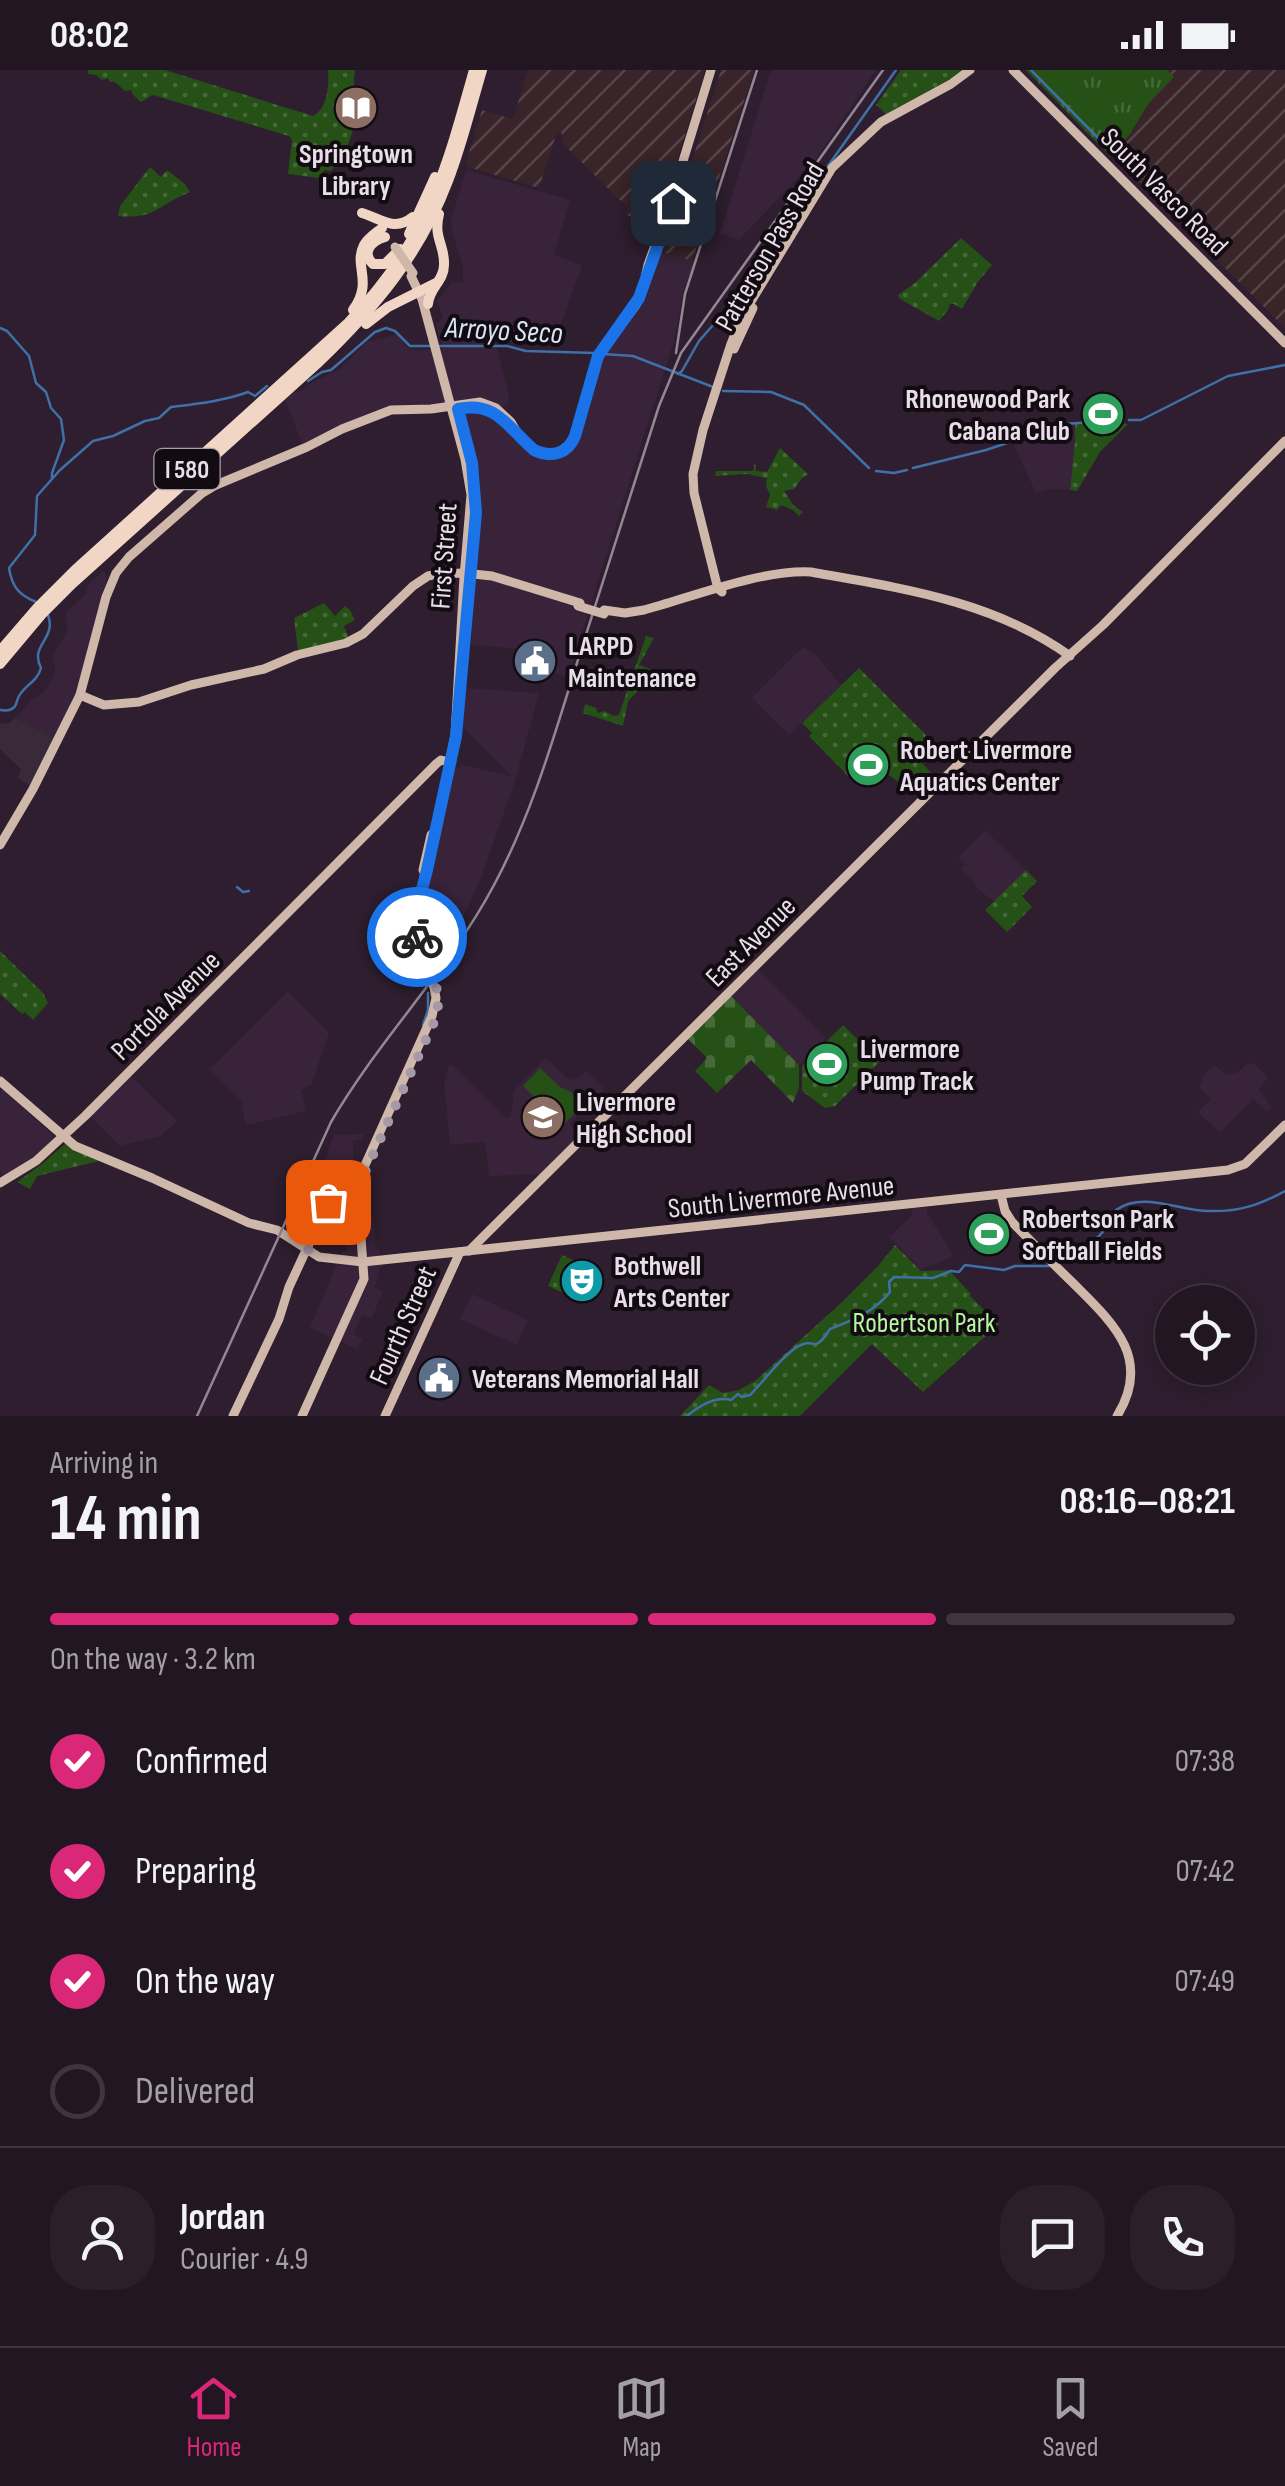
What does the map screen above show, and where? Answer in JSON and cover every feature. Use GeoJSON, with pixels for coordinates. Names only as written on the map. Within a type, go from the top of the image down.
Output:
{"type":"FeatureCollection","features":[{"type":"Feature","properties":{"kind":"highway","name":"I 580"},"geometry":{"type":"LineString","coordinates":[[0,664],[75,570],[371,298],[410,244],[441,177],[474,70]]}},
{"type":"Feature","properties":{"kind":"highway","name":"I 580"},"geometry":{"type":"LineString","coordinates":[[0,651],[44,606],[319,362],[370,311],[425,232],[450,174],[482,70]]}},
{"type":"Feature","properties":{"kind":"highway"},"geometry":{"type":"LineString","coordinates":[[384,233],[367,251],[373,264],[385,264],[395,256],[408,235],[458,123]]}},
{"type":"Feature","properties":{"kind":"highway"},"geometry":{"type":"LineString","coordinates":[[428,304],[429,292],[442,276],[444,262],[437,223],[450,174]]}},
{"type":"Feature","properties":{"kind":"highway"},"geometry":{"type":"LineString","coordinates":[[362,213],[394,225],[418,212]]}},
{"type":"Feature","properties":{"kind":"highway"},"geometry":{"type":"LineString","coordinates":[[329,340],[360,301],[364,286],[363,248],[369,239],[384,233]]}},
{"type":"Feature","properties":{"kind":"highway"},"geometry":{"type":"LineString","coordinates":[[319,362],[388,307],[436,283]]}},
{"type":"Feature","properties":{"kind":"main road"},"geometry":{"type":"LineString","coordinates":[[0,848],[82,696],[106,597],[116,573],[208,488],[391,410],[454,408],[474,401],[492,406],[542,454],[556,454],[570,446],[597,360],[636,305],[652,265],[713,70]]}},
{"type":"Feature","properties":{"kind":"main road","name":"Patterson Pass Road"},"geometry":{"type":"LineString","coordinates":[[721,590],[697,476],[719,388],[758,297],[832,175],[880,128],[957,85],[973,70]]}},
{"type":"Feature","properties":{"kind":"main road","name":"South Vasco Road"},"geometry":{"type":"LineString","coordinates":[[1016,70],[1285,340]]}},
{"type":"Feature","properties":{"kind":"main road","name":"First Street"},"geometry":{"type":"LineString","coordinates":[[384,233],[422,290],[437,346]]}},
{"type":"Feature","properties":{"kind":"main road","name":"First Street"},"geometry":{"type":"LineString","coordinates":[[302,1416],[364,1279],[358,1180],[435,1005],[435,985],[414,944],[415,916],[456,736],[471,495],[454,408],[422,290]]}},
{"type":"Feature","properties":{"kind":"main road","name":"East Avenue"},"geometry":{"type":"LineString","coordinates":[[464,1251],[1285,441]]}},
{"type":"Feature","properties":{"kind":"main road"},"geometry":{"type":"LineString","coordinates":[[82,696],[118,706],[337,646],[357,638],[413,586],[439,576],[467,575],[626,616],[646,614],[785,572],[811,572],[932,594],[1042,636],[1066,657]]}},
{"type":"Feature","properties":{"kind":"main road"},"geometry":{"type":"LineString","coordinates":[[721,590],[784,576],[931,598],[1023,632],[1066,657]]}},
{"type":"Feature","properties":{"kind":"main road"},"geometry":{"type":"LineString","coordinates":[[1023,632],[1042,636]]}},
{"type":"Feature","properties":{"kind":"main road"},"geometry":{"type":"LineString","coordinates":[[433,767],[450,738],[458,711]]}},
{"type":"Feature","properties":{"kind":"main road","name":"Portola Avenue"},"geometry":{"type":"LineString","coordinates":[[277,924],[439,761],[449,765]]}},
{"type":"Feature","properties":{"kind":"main road","name":"Portola Avenue"},"geometry":{"type":"LineString","coordinates":[[0,1185],[42,1162],[277,924],[440,766],[449,765]]}},
{"type":"Feature","properties":{"kind":"main road"},"geometry":{"type":"LineString","coordinates":[[0,1078],[96,1160],[112,1160]]}},
{"type":"Feature","properties":{"kind":"main road","name":"South Livermore Avenue"},"geometry":{"type":"LineString","coordinates":[[112,1160],[246,1220],[278,1227],[324,1256],[363,1262],[1228,1170],[1242,1166],[1285,1125]]}},
{"type":"Feature","properties":{"kind":"main road"},"geometry":{"type":"LineString","coordinates":[[65,1136],[112,1160]]}},
{"type":"Feature","properties":{"kind":"main road","name":"Portola Avenue"},"geometry":{"type":"LineString","coordinates":[[0,1185],[65,1136]]}},
{"type":"Feature","properties":{"kind":"main road"},"geometry":{"type":"LineString","coordinates":[[23,1175],[36,1161]]}},
{"type":"Feature","properties":{"kind":"main road"},"geometry":{"type":"LineString","coordinates":[[235,1416],[285,1315],[328,1202],[358,1193]]}},
{"type":"Feature","properties":{"kind":"main road"},"geometry":{"type":"LineString","coordinates":[[1001,1195],[1008,1217],[1110,1320],[1126,1345],[1130,1380],[1117,1416]]}},
{"type":"Feature","properties":{"kind":"main road"},"geometry":{"type":"LineString","coordinates":[[666,1230],[679,1219]]}},
{"type":"Feature","properties":{"kind":"main road"},"geometry":{"type":"LineString","coordinates":[[277,1314],[309,1248]]}},
{"type":"Feature","properties":{"kind":"main road","name":"Fourth Street"},"geometry":{"type":"LineString","coordinates":[[386,1416],[464,1251]]}},
{"type":"Feature","properties":{"kind":"main road"},"geometry":{"type":"LineString","coordinates":[[235,1416],[287,1292]]}},
{"type":"Feature","properties":{"kind":"shaded area"},"geometry":{"type":"Polygon","coordinates":[[[528,70],[705,70],[657,225],[625,215],[628,208],[561,142],[561,133],[557,132],[539,188],[468,167],[482,110],[513,119],[528,70]]]}},
{"type":"Feature","properties":{"kind":"shaded area"},"geometry":{"type":"Polygon","coordinates":[[[721,70],[754,70],[692,261],[663,252],[721,70]]]}},
{"type":"Feature","properties":{"kind":"shaded area"},"geometry":{"type":"Polygon","coordinates":[[[771,70],[876,70],[816,159],[739,240],[720,234],[771,70]]]}},
{"type":"Feature","properties":{"kind":"shaded area"},"geometry":{"type":"Polygon","coordinates":[[[1028,70],[1285,70],[1285,328],[1122,165],[1128,158],[1116,145],[1028,70]]]}},
{"type":"Feature","properties":{"kind":"shaded area"},"geometry":{"type":"Polygon","coordinates":[[[466,170],[570,200],[554,255],[582,265],[554,344],[495,341],[509,395],[508,402],[494,417],[539,455],[573,447],[597,366],[646,298],[661,252],[695,261],[684,288],[674,341],[568,677],[546,670],[547,651],[471,645],[480,500],[460,401],[378,411],[302,444],[285,399],[340,369],[367,342],[398,334],[412,350],[443,349],[436,324],[443,318],[437,301],[452,282],[463,283],[451,219],[466,170]]]}},
{"type":"Feature","properties":{"kind":"shaded area"},"geometry":{"type":"Polygon","coordinates":[[[1075,424],[1070,490],[1036,493],[1012,441],[1075,424]]]}},
{"type":"Feature","properties":{"kind":"shaded area"},"geometry":{"type":"Polygon","coordinates":[[[104,570],[105,591],[81,684],[57,739],[15,718],[52,680],[53,656],[67,631],[66,612],[104,570]]]}},
{"type":"Feature","properties":{"kind":"shaded area"},"geometry":{"type":"Polygon","coordinates":[[[803,647],[816,655],[841,685],[789,735],[752,698],[803,647]]]}},
{"type":"Feature","properties":{"kind":"shaded area"},"geometry":{"type":"Polygon","coordinates":[[[465,688],[539,693],[516,778],[480,881],[436,963],[424,950],[419,923],[452,771],[462,765],[511,776],[461,725],[465,688]]]}},
{"type":"Feature","properties":{"kind":"shaded area"},"geometry":{"type":"Polygon","coordinates":[[[15,718],[57,739],[32,786],[17,778],[21,769],[0,749],[0,723],[8,724],[15,718]]]}},
{"type":"Feature","properties":{"kind":"shaded area"},"geometry":{"type":"Polygon","coordinates":[[[985,830],[1026,870],[994,902],[974,886],[958,858],[985,830]]]}},
{"type":"Feature","properties":{"kind":"shaded area"},"geometry":{"type":"Polygon","coordinates":[[[758,969],[826,1038],[799,1065],[731,996],[758,969]]]}},
{"type":"Feature","properties":{"kind":"shaded area"},"geometry":{"type":"Polygon","coordinates":[[[288,991],[329,1033],[311,1086],[301,1091],[306,1111],[246,1125],[241,1105],[244,1103],[210,1069],[288,991]]]}},
{"type":"Feature","properties":{"kind":"shaded area","name":"Livermore High School"},"geometry":{"type":"Polygon","coordinates":[[[546,1058],[570,1080],[586,1071],[604,1089],[569,1124],[580,1136],[543,1177],[489,1176],[485,1142],[450,1145],[444,1083],[449,1065],[506,1118],[510,1116],[513,1091],[546,1058]]]}},
{"type":"Feature","properties":{"kind":"shaded area"},"geometry":{"type":"Polygon","coordinates":[[[1248,1063],[1255,1064],[1268,1078],[1259,1089],[1272,1108],[1267,1112],[1253,1099],[1220,1133],[1198,1112],[1211,1099],[1199,1087],[1214,1065],[1227,1075],[1248,1063]]]}},
{"type":"Feature","properties":{"kind":"shaded area"},"geometry":{"type":"Polygon","coordinates":[[[131,1076],[177,1121],[161,1136],[120,1146],[90,1116],[131,1076]]]}},
{"type":"Feature","properties":{"kind":"shaded area"},"geometry":{"type":"Polygon","coordinates":[[[2,1089],[55,1137],[29,1164],[4,1178],[0,1169],[2,1089]]]}},
{"type":"Feature","properties":{"kind":"shaded area"},"geometry":{"type":"Polygon","coordinates":[[[363,1134],[363,1139],[353,1141],[354,1191],[341,1193],[339,1177],[325,1177],[324,1163],[334,1135],[363,1134]]]}},
{"type":"Feature","properties":{"kind":"shaded area"},"geometry":{"type":"Polygon","coordinates":[[[927,1207],[952,1253],[950,1258],[921,1269],[889,1237],[912,1215],[912,1208],[927,1207]]]}},
{"type":"Feature","properties":{"kind":"shaded area"},"geometry":{"type":"Polygon","coordinates":[[[373,1217],[376,1248],[384,1262],[374,1287],[383,1291],[372,1318],[362,1315],[353,1334],[362,1339],[357,1349],[310,1328],[342,1252],[346,1251],[346,1235],[362,1234],[362,1218],[373,1217]]]}},
{"type":"Feature","properties":{"kind":"shaded area"},"geometry":{"type":"Polygon","coordinates":[[[472,1294],[528,1320],[517,1345],[460,1319],[472,1294]]]}},
{"type":"Feature","properties":{"kind":"green space"},"geometry":{"type":"Polygon","coordinates":[[[88,70],[165,70],[313,116],[325,102],[328,70],[355,70],[350,116],[357,118],[346,151],[331,171],[324,170],[319,178],[288,174],[292,139],[289,136],[153,95],[141,102],[131,90],[125,91],[108,78],[102,80],[88,74],[88,70]]]}},
{"type":"Feature","properties":{"kind":"green space"},"geometry":{"type":"Polygon","coordinates":[[[901,70],[966,70],[886,114],[876,105],[901,70]]]}},
{"type":"Feature","properties":{"kind":"green space"},"geometry":{"type":"Polygon","coordinates":[[[1026,70],[1167,70],[1174,77],[1148,104],[1111,157],[1026,70]]]}},
{"type":"Feature","properties":{"kind":"green space"},"geometry":{"type":"Polygon","coordinates":[[[150,167],[161,177],[167,170],[190,192],[149,213],[118,216],[120,206],[150,167]]]}},
{"type":"Feature","properties":{"kind":"green space"},"geometry":{"type":"Polygon","coordinates":[[[961,238],[992,265],[962,309],[950,304],[939,321],[900,299],[898,295],[961,238]]]}},
{"type":"Feature","properties":{"kind":"green space"},"geometry":{"type":"Polygon","coordinates":[[[1075,424],[1128,424],[1100,452],[1077,491],[1070,490],[1075,424]]]}},
{"type":"Feature","properties":{"kind":"green space"},"geometry":{"type":"Polygon","coordinates":[[[780,448],[808,474],[794,489],[784,491],[803,512],[799,516],[781,505],[777,510],[766,507],[770,495],[767,478],[747,474],[715,476],[716,471],[753,471],[755,463],[756,471],[767,472],[780,448]]]}},
{"type":"Feature","properties":{"kind":"green space"},"geometry":{"type":"Polygon","coordinates":[[[324,603],[335,616],[345,606],[350,610],[355,620],[344,626],[349,639],[298,651],[294,618],[324,603]]]}},
{"type":"Feature","properties":{"kind":"green space"},"geometry":{"type":"Polygon","coordinates":[[[646,636],[654,638],[639,665],[650,669],[643,686],[628,701],[623,726],[583,713],[585,704],[598,713],[619,715],[646,636]]]}},
{"type":"Feature","properties":{"kind":"green space"},"geometry":{"type":"Polygon","coordinates":[[[859,668],[935,748],[921,762],[937,779],[929,788],[897,781],[881,769],[885,760],[877,752],[870,759],[856,756],[848,776],[809,736],[812,733],[802,723],[859,668]]]}},
{"type":"Feature","properties":{"kind":"green space"},"geometry":{"type":"Polygon","coordinates":[[[1026,870],[1037,881],[1022,896],[1032,907],[1007,932],[985,910],[1026,870]]]}},
{"type":"Feature","properties":{"kind":"green space"},"geometry":{"type":"Polygon","coordinates":[[[0,951],[43,993],[48,1003],[33,1020],[0,994],[0,951]]]}},
{"type":"Feature","properties":{"kind":"green space"},"geometry":{"type":"Polygon","coordinates":[[[731,996],[799,1065],[799,1088],[793,1103],[751,1060],[717,1093],[695,1071],[707,1058],[688,1039],[731,996]]]}},
{"type":"Feature","properties":{"kind":"green space"},"geometry":{"type":"Polygon","coordinates":[[[843,1025],[880,1061],[835,1106],[825,1108],[802,1091],[802,1066],[843,1025]]]}},
{"type":"Feature","properties":{"kind":"green space"},"geometry":{"type":"Polygon","coordinates":[[[540,1068],[584,1104],[563,1125],[523,1086],[540,1068]]]}},
{"type":"Feature","properties":{"kind":"green space"},"geometry":{"type":"Polygon","coordinates":[[[65,1144],[98,1157],[99,1161],[37,1176],[30,1189],[17,1182],[42,1164],[65,1144]]]}},
{"type":"Feature","properties":{"kind":"green space","name":"Robertson Park"},"geometry":{"type":"Polygon","coordinates":[[[895,1245],[921,1271],[949,1270],[1000,1323],[923,1392],[872,1344],[800,1416],[680,1416],[709,1385],[723,1393],[755,1381],[841,1303],[895,1245]]]}},
{"type":"Feature","properties":{"kind":"green space"},"geometry":{"type":"Polygon","coordinates":[[[562,1255],[593,1269],[579,1300],[548,1286],[562,1255]]]}},
{"type":"Feature","properties":{"kind":"waterway"},"geometry":{"type":"LineString","coordinates":[[828,166],[896,70]]}},
{"type":"Feature","properties":{"kind":"waterway"},"geometry":{"type":"LineString","coordinates":[[1031,70],[1107,147]]}},
{"type":"Feature","properties":{"kind":"waterway"},"geometry":{"type":"LineString","coordinates":[[678,374],[714,324],[732,323],[748,288],[773,256],[824,173]]}},
{"type":"Feature","properties":{"kind":"waterway"},"geometry":{"type":"LineString","coordinates":[[0,328],[29,356],[36,383],[46,392],[51,408],[61,419],[64,440],[52,479]]}},
{"type":"Feature","properties":{"kind":"waterway","name":"Arroyo Seco"},"geometry":{"type":"LineString","coordinates":[[308,381],[331,370],[375,332],[386,328],[410,346],[432,346]]}},
{"type":"Feature","properties":{"kind":"waterway","name":"Arroyo Seco"},"geometry":{"type":"LineString","coordinates":[[440,346],[507,346],[526,351],[595,353]]}},
{"type":"Feature","properties":{"kind":"waterway","name":"Arroyo Seco"},"geometry":{"type":"LineString","coordinates":[[603,354],[633,356],[713,387]]}},
{"type":"Feature","properties":{"kind":"waterway","name":"Arroyo Seco"},"geometry":{"type":"LineString","coordinates":[[1129,420],[1141,420],[1228,376],[1285,365]]}},
{"type":"Feature","properties":{"kind":"waterway","name":"Arroyo Seco"},"geometry":{"type":"LineString","coordinates":[[36,602],[17,590],[9,568],[35,535],[37,496],[60,470],[93,441],[159,418],[171,407],[248,392],[255,396],[267,386]]}},
{"type":"Feature","properties":{"kind":"waterway","name":"Arroyo Seco"},"geometry":{"type":"LineString","coordinates":[[723,391],[771,392],[804,405],[869,468]]}},
{"type":"Feature","properties":{"kind":"waterway"},"geometry":{"type":"LineString","coordinates":[[913,468],[986,450],[1064,424],[1121,420]]}},
{"type":"Feature","properties":{"kind":"waterway","name":"Arroyo Seco"},"geometry":{"type":"LineString","coordinates":[[876,471],[907,470]]}},
{"type":"Feature","properties":{"kind":"waterway"},"geometry":{"type":"LineString","coordinates":[[0,710],[14,708],[39,673],[38,653],[49,630],[48,615]]}},
{"type":"Feature","properties":{"kind":"waterway"},"geometry":{"type":"LineString","coordinates":[[237,887],[249,891]]}},
{"type":"Feature","properties":{"kind":"waterway"},"geometry":{"type":"LineString","coordinates":[[423,1025],[428,993]]}},
{"type":"Feature","properties":{"kind":"waterway"},"geometry":{"type":"LineString","coordinates":[[1057,1262],[1099,1236],[1116,1210],[1127,1205],[1149,1202],[1197,1210],[1230,1210],[1257,1204],[1285,1191]]}},
{"type":"Feature","properties":{"kind":"waterway"},"geometry":{"type":"LineString","coordinates":[[687,1416],[702,1405],[731,1400],[738,1394],[750,1395],[797,1347],[817,1344],[830,1329],[877,1305],[890,1292],[889,1282],[894,1277],[933,1278],[959,1272],[965,1265],[1004,1270],[1015,1266],[1050,1266]]}},
{"type":"Feature","properties":{"kind":"railway"},"geometry":{"type":"LineString","coordinates":[[676,353],[685,294],[757,70]]}},
{"type":"Feature","properties":{"kind":"railway"},"geometry":{"type":"LineString","coordinates":[[197,1416],[331,1122],[456,946],[507,859],[540,777],[659,406],[681,353],[883,70]]}},
{"type":"Feature","properties":{"kind":"way so far"},"geometry":{"type":"LineString","coordinates":[[328,1202],[306,1248],[310,1251],[337,1197],[359,1193],[435,1020],[439,998],[436,984],[417,937]]}},
{"type":"Feature","properties":{"kind":"place","name":"Springtown Library"},"geometry":{"type":"Point","coordinates":[356,108]}},
{"type":"Feature","properties":{"kind":"place","name":"Rhonewood Park Cabana Club"},"geometry":{"type":"Point","coordinates":[1103,414]}},
{"type":"Feature","properties":{"kind":"place","name":"LARPD Maintenance"},"geometry":{"type":"Point","coordinates":[535,661]}},
{"type":"Feature","properties":{"kind":"place","name":"Robert Livermore Aquatics Center"},"geometry":{"type":"Point","coordinates":[868,765]}},
{"type":"Feature","properties":{"kind":"place","name":"Livermore Pump Track"},"geometry":{"type":"Point","coordinates":[827,1064]}},
{"type":"Feature","properties":{"kind":"place","name":"Livermore High School"},"geometry":{"type":"Point","coordinates":[543,1117]}},
{"type":"Feature","properties":{"kind":"place","name":"Robertson Park Softball Fields"},"geometry":{"type":"Point","coordinates":[989,1234]}},
{"type":"Feature","properties":{"kind":"place","name":"Bothwell Arts Center"},"geometry":{"type":"Point","coordinates":[582,1281]}},
{"type":"Feature","properties":{"kind":"place","name":"Veterans Memorial Hall"},"geometry":{"type":"Point","coordinates":[439,1378]}},
{"type":"Feature","properties":{"kind":"route"},"geometry":{"type":"LineString","coordinates":[[417,937],[415,916],[456,736],[476,513],[472,463],[458,409],[476,406],[491,410],[542,454],[556,454],[570,446],[598,356],[636,305],[673,203]]}}]}
